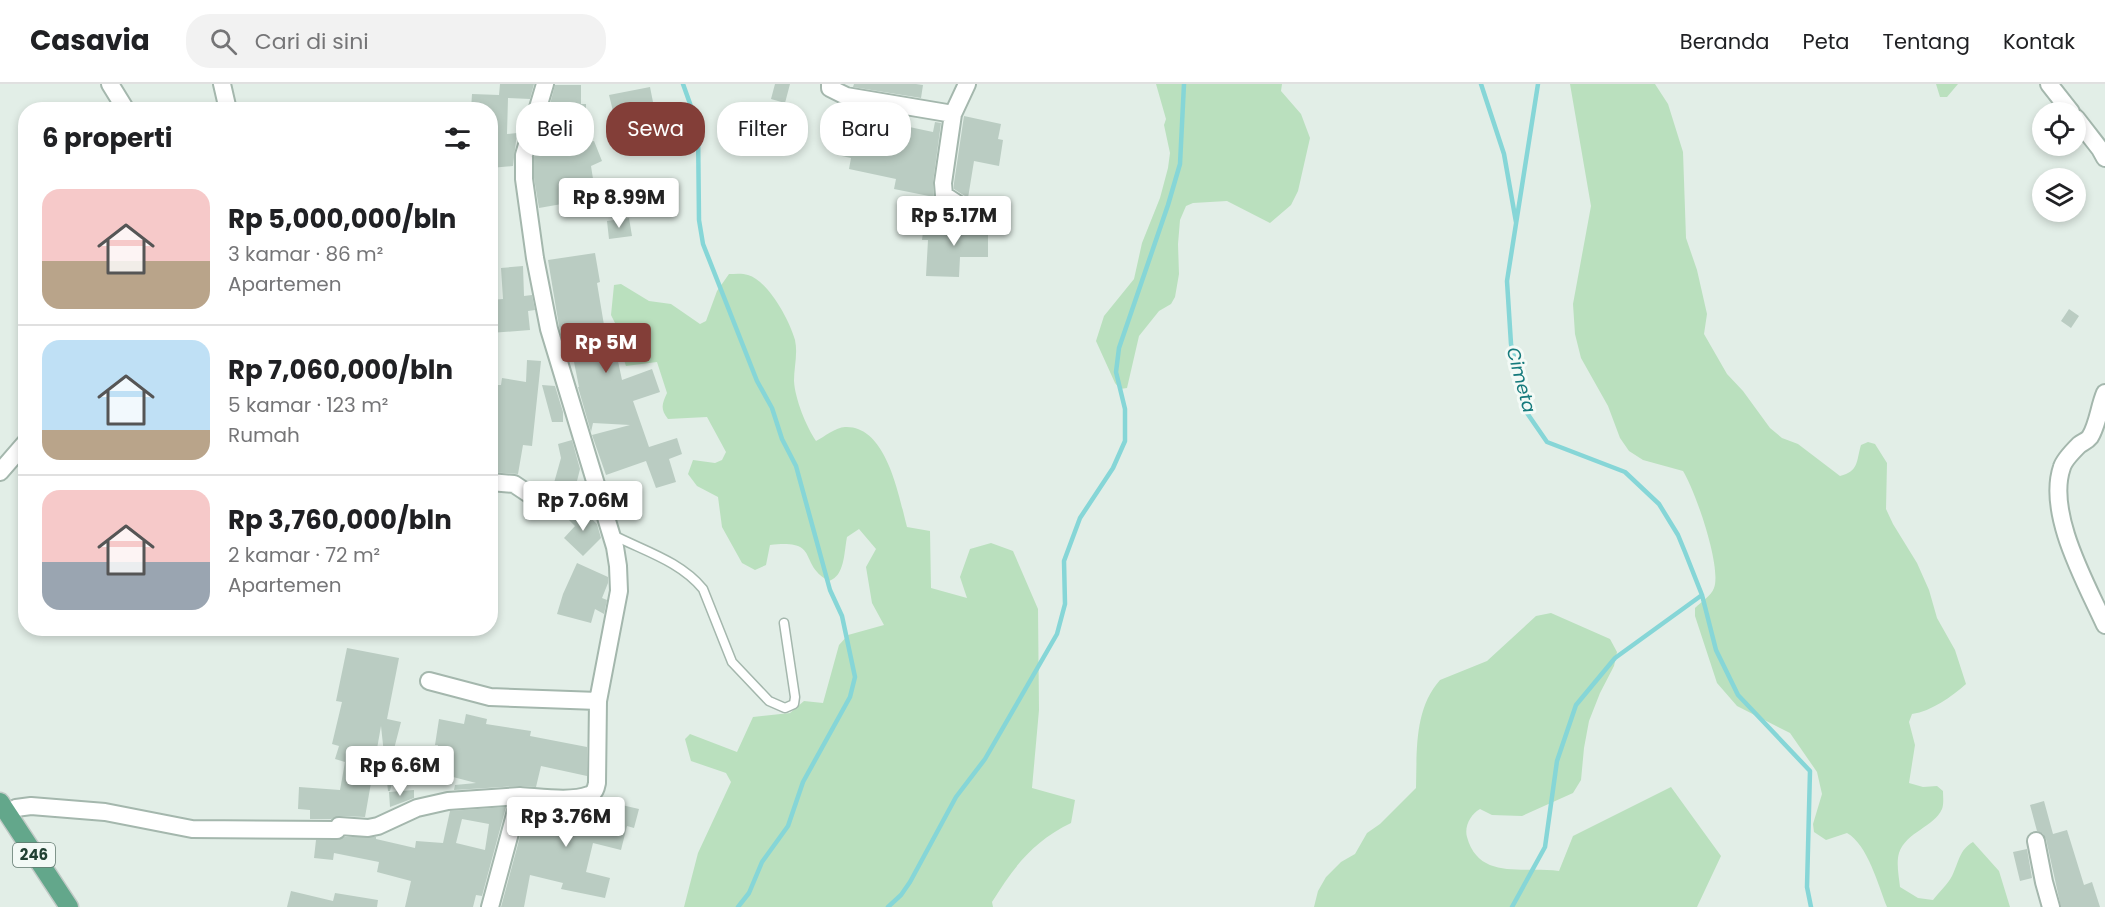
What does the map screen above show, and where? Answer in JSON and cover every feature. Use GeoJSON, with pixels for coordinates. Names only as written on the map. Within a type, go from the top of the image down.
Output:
{"type":"FeatureCollection","features":[{"type":"Feature","properties":{"kind":"main road","name":"246"},"geometry":{"type":"LineString","coordinates":[[4,808],[69,907]]}},
{"type":"Feature","properties":{"kind":"street"},"geometry":{"type":"LineString","coordinates":[[110,84],[121,102]]}},
{"type":"Feature","properties":{"kind":"street"},"geometry":{"type":"LineString","coordinates":[[222,84],[226,102]]}},
{"type":"Feature","properties":{"kind":"street"},"geometry":{"type":"LineString","coordinates":[[4,808],[31,806],[105,812],[192,829],[337,830],[339,826],[368,828],[378,826],[417,808],[448,801],[520,796],[569,798],[589,795],[595,791],[598,701],[619,591],[618,566],[549,329],[535,258],[524,179],[524,156],[545,84]]}},
{"type":"Feature","properties":{"kind":"street"},"geometry":{"type":"LineString","coordinates":[[830,84],[830,88],[846,96],[953,114]]}},
{"type":"Feature","properties":{"kind":"street"},"geometry":{"type":"LineString","coordinates":[[967,84],[953,114],[944,195],[976,216]]}},
{"type":"Feature","properties":{"kind":"street"},"geometry":{"type":"LineString","coordinates":[[2049,84],[2063,102]]}},
{"type":"Feature","properties":{"kind":"street"},"geometry":{"type":"LineString","coordinates":[[2086,131],[2105,158]]}},
{"type":"Feature","properties":{"kind":"street"},"geometry":{"type":"LineString","coordinates":[[2105,393],[2092,434],[2062,465],[2059,488],[2067,537],[2105,625]]}},
{"type":"Feature","properties":{"kind":"street"},"geometry":{"type":"LineString","coordinates":[[0,472],[18,451]]}},
{"type":"Feature","properties":{"kind":"street"},"geometry":{"type":"LineString","coordinates":[[498,483],[514,484],[541,502],[598,495]]}},
{"type":"Feature","properties":{"kind":"street"},"geometry":{"type":"LineString","coordinates":[[429,681],[490,698],[598,701]]}},
{"type":"Feature","properties":{"kind":"street"},"geometry":{"type":"LineString","coordinates":[[490,907],[520,796]]}},
{"type":"Feature","properties":{"kind":"street"},"geometry":{"type":"LineString","coordinates":[[2036,841],[2044,882],[2052,907]]}},
{"type":"Feature","properties":{"kind":"lane"},"geometry":{"type":"LineString","coordinates":[[610,533],[640,549],[673,562],[696,581],[703,589],[732,662],[769,701],[785,708],[794,704],[795,697],[784,623]]}},
{"type":"Feature","properties":{"kind":"green space"},"geometry":{"type":"Polygon","coordinates":[[[1156,84],[1282,84],[1281,91],[1301,114],[1310,138],[1298,191],[1291,205],[1270,223],[1227,201],[1193,203],[1186,206],[1180,220],[1179,274],[1175,297],[1171,304],[1159,311],[1139,336],[1127,388],[1120,389],[1096,341],[1104,316],[1134,279],[1142,243],[1160,198],[1168,168],[1170,153],[1164,125],[1166,119],[1156,84]]]}},
{"type":"Feature","properties":{"kind":"green space"},"geometry":{"type":"Polygon","coordinates":[[[1570,84],[1655,84],[1668,104],[1683,152],[1686,238],[1697,270],[1707,314],[1704,334],[1727,374],[1743,391],[1770,428],[1782,438],[1798,444],[1840,476],[1854,468],[1861,445],[1868,442],[1875,444],[1887,463],[1886,509],[1917,563],[1929,590],[1937,618],[1955,650],[1966,684],[1934,707],[1912,714],[1909,722],[1915,745],[1909,783],[1923,787],[1937,786],[1943,791],[1943,802],[1942,809],[1933,821],[1908,840],[1899,853],[1900,887],[1918,898],[1933,900],[1950,879],[1962,853],[1973,842],[1999,871],[2010,907],[1887,907],[1872,866],[1854,839],[1847,833],[1826,840],[1814,832],[1813,824],[1822,794],[1817,772],[1790,733],[1737,706],[1717,683],[1695,616],[1695,608],[1713,591],[1715,578],[1711,547],[1694,494],[1683,471],[1643,460],[1629,451],[1620,438],[1608,406],[1581,358],[1575,334],[1573,304],[1591,206],[1570,84]]]}},
{"type":"Feature","properties":{"kind":"green space"},"geometry":{"type":"Polygon","coordinates":[[[1936,84],[1958,84],[1947,97],[1940,97],[1936,84]]]}},
{"type":"Feature","properties":{"kind":"green space"},"geometry":{"type":"Polygon","coordinates":[[[729,274],[746,274],[756,279],[770,293],[783,312],[796,345],[794,381],[796,396],[816,441],[834,430],[845,427],[859,429],[881,450],[895,482],[907,527],[930,531],[931,588],[967,598],[960,577],[970,549],[991,543],[1013,551],[1038,609],[1039,710],[1032,788],[1075,800],[1071,823],[1045,838],[1025,856],[992,902],[993,907],[684,907],[698,853],[731,782],[726,773],[691,761],[685,739],[690,734],[737,752],[753,717],[790,713],[804,701],[823,703],[839,645],[848,635],[884,625],[872,603],[866,567],[876,549],[859,529],[847,537],[841,569],[829,581],[819,574],[807,554],[797,546],[770,545],[766,565],[755,570],[742,563],[722,527],[718,497],[697,486],[688,474],[693,460],[715,463],[722,460],[726,452],[707,417],[668,419],[663,406],[667,393],[657,362],[626,366],[619,345],[618,329],[611,315],[614,285],[621,284],[649,301],[671,304],[700,324],[706,321],[717,291],[729,274]]]}},
{"type":"Feature","properties":{"kind":"green space"},"geometry":{"type":"Polygon","coordinates":[[[1551,613],[1610,639],[1617,652],[1614,666],[1589,721],[1581,780],[1573,793],[1522,816],[1492,815],[1480,809],[1471,817],[1466,829],[1473,851],[1492,866],[1504,869],[1559,871],[1573,836],[1671,787],[1721,856],[1697,907],[1314,907],[1318,891],[1326,877],[1341,862],[1355,854],[1367,833],[1380,824],[1416,788],[1417,745],[1421,717],[1425,704],[1440,680],[1487,661],[1536,616],[1551,613]]]}},
{"type":"Feature","properties":{"kind":"building"},"geometry":{"type":"Polygon","coordinates":[[[500,84],[534,84],[530,99],[508,98],[507,134],[516,133],[513,166],[498,167],[498,102],[472,102],[472,94],[499,95],[500,84]]]}},
{"type":"Feature","properties":{"kind":"building"},"geometry":{"type":"Polygon","coordinates":[[[775,84],[790,84],[785,102],[771,99],[775,84]]]}},
{"type":"Feature","properties":{"kind":"building"},"geometry":{"type":"Polygon","coordinates":[[[854,84],[923,85],[921,98],[853,87],[854,84]]]}},
{"type":"Feature","properties":{"kind":"building"},"geometry":{"type":"Polygon","coordinates":[[[555,85],[581,85],[581,102],[551,102],[555,85]]]}},
{"type":"Feature","properties":{"kind":"building"},"geometry":{"type":"Polygon","coordinates":[[[650,87],[653,102],[611,102],[609,95],[650,87]]]}},
{"type":"Feature","properties":{"kind":"building"},"geometry":{"type":"Polygon","coordinates":[[[964,116],[1001,124],[998,139],[1003,140],[999,166],[974,161],[968,198],[954,189],[964,116]]]}},
{"type":"Feature","properties":{"kind":"building"},"geometry":{"type":"Polygon","coordinates":[[[935,122],[941,123],[933,182],[934,197],[894,189],[896,179],[849,169],[851,158],[842,156],[911,156],[911,127],[933,132],[935,122]]]}},
{"type":"Feature","properties":{"kind":"building"},"geometry":{"type":"Polygon","coordinates":[[[594,141],[602,161],[591,166],[596,198],[539,208],[534,178],[534,157],[594,156],[594,141]]]}},
{"type":"Feature","properties":{"kind":"building"},"geometry":{"type":"Polygon","coordinates":[[[629,218],[632,236],[609,239],[607,221],[629,218]]]}},
{"type":"Feature","properties":{"kind":"building"},"geometry":{"type":"Polygon","coordinates":[[[988,219],[988,257],[960,257],[959,277],[926,276],[928,240],[922,240],[924,224],[968,228],[968,223],[980,226],[988,219]]]}},
{"type":"Feature","properties":{"kind":"building"},"geometry":{"type":"Polygon","coordinates":[[[595,253],[600,282],[597,283],[608,349],[615,347],[622,380],[652,369],[660,392],[633,401],[649,447],[677,438],[682,454],[669,459],[676,482],[656,488],[646,461],[606,475],[592,435],[630,425],[593,423],[591,432],[578,387],[570,342],[564,343],[559,326],[548,260],[595,253]]]}},
{"type":"Feature","properties":{"kind":"building"},"geometry":{"type":"Polygon","coordinates":[[[523,266],[524,296],[532,295],[535,310],[528,311],[530,330],[498,332],[498,299],[503,299],[501,268],[523,266]]]}},
{"type":"Feature","properties":{"kind":"building"},"geometry":{"type":"Polygon","coordinates":[[[2069,309],[2079,316],[2071,328],[2061,321],[2069,309]]]}},
{"type":"Feature","properties":{"kind":"building"},"geometry":{"type":"Polygon","coordinates":[[[527,360],[541,361],[532,446],[523,445],[518,474],[498,473],[498,385],[501,385],[502,378],[526,382],[527,360]]]}},
{"type":"Feature","properties":{"kind":"building"},"geometry":{"type":"Polygon","coordinates":[[[542,385],[555,386],[563,412],[563,422],[552,422],[542,385]]]}},
{"type":"Feature","properties":{"kind":"building"},"geometry":{"type":"Polygon","coordinates":[[[572,440],[580,469],[575,489],[552,490],[561,458],[558,444],[572,440]]]}},
{"type":"Feature","properties":{"kind":"building"},"geometry":{"type":"Polygon","coordinates":[[[581,509],[597,524],[601,538],[583,556],[564,538],[575,526],[566,517],[573,510],[581,509]]]}},
{"type":"Feature","properties":{"kind":"building"},"geometry":{"type":"Polygon","coordinates":[[[577,563],[608,577],[602,598],[607,600],[604,614],[595,609],[591,623],[557,614],[577,563]]]}},
{"type":"Feature","properties":{"kind":"building"},"geometry":{"type":"Polygon","coordinates":[[[347,648],[399,658],[387,719],[401,722],[394,749],[400,751],[390,791],[388,791],[381,726],[365,817],[340,816],[331,819],[310,819],[310,810],[298,809],[299,787],[340,790],[345,762],[335,759],[339,746],[332,744],[342,702],[336,701],[347,648]]]}},
{"type":"Feature","properties":{"kind":"building"},"geometry":{"type":"Polygon","coordinates":[[[466,714],[487,719],[486,724],[531,731],[530,736],[587,747],[587,776],[541,766],[536,787],[454,790],[455,785],[476,783],[434,772],[439,719],[464,724],[466,714]]]}},
{"type":"Feature","properties":{"kind":"building"},"geometry":{"type":"Polygon","coordinates":[[[414,790],[414,798],[390,807],[389,792],[414,790]]]}},
{"type":"Feature","properties":{"kind":"building"},"geometry":{"type":"Polygon","coordinates":[[[600,800],[639,809],[634,828],[627,826],[621,850],[593,843],[586,872],[610,878],[605,898],[561,889],[563,883],[530,875],[524,907],[501,907],[528,807],[575,809],[592,805],[600,800]]]}},
{"type":"Feature","properties":{"kind":"building"},"geometry":{"type":"Polygon","coordinates":[[[2044,801],[2053,834],[2067,830],[2084,885],[2092,882],[2100,907],[2061,907],[2046,839],[2037,831],[2030,805],[2044,801]]]}},
{"type":"Feature","properties":{"kind":"building"},"geometry":{"type":"Polygon","coordinates":[[[506,807],[482,896],[476,895],[473,907],[405,907],[411,881],[377,872],[379,862],[334,853],[333,860],[314,858],[316,840],[376,837],[376,839],[415,848],[416,841],[443,843],[450,811],[506,807]],[[462,819],[456,843],[485,850],[489,824],[462,819]]]}},
{"type":"Feature","properties":{"kind":"building"},"geometry":{"type":"Polygon","coordinates":[[[2027,849],[2032,878],[2020,881],[2013,852],[2027,849]]]}},
{"type":"Feature","properties":{"kind":"building"},"geometry":{"type":"Polygon","coordinates":[[[291,891],[333,901],[335,893],[378,900],[377,907],[287,907],[291,891]]]}},
{"type":"Feature","properties":{"kind":"waterway"},"geometry":{"type":"LineString","coordinates":[[683,84],[698,126],[699,220],[703,244],[757,381],[772,408],[782,439],[796,466],[830,590],[842,616],[855,677],[850,697],[803,782],[788,826],[762,862],[749,893],[738,907]]}},
{"type":"Feature","properties":{"kind":"waterway"},"geometry":{"type":"LineString","coordinates":[[888,907],[901,895],[910,882],[956,797],[985,759],[1057,634],[1065,604],[1064,561],[1080,518],[1113,468],[1125,441],[1125,409],[1116,372],[1119,348],[1180,164],[1184,84]]}},
{"type":"Feature","properties":{"kind":"waterway"},"geometry":{"type":"LineString","coordinates":[[1481,84],[1504,154],[1516,222]]}},
{"type":"Feature","properties":{"kind":"waterway","name":"Cimeta"},"geometry":{"type":"LineString","coordinates":[[1538,84],[1507,281],[1511,344],[1527,413],[1547,442],[1625,472],[1659,504],[1678,535],[1702,595],[1716,650],[1738,695],[1810,771],[1807,887],[1811,907]]}},
{"type":"Feature","properties":{"kind":"waterway"},"geometry":{"type":"LineString","coordinates":[[1512,907],[1545,847],[1557,761],[1576,705],[1615,658],[1702,595]]}}]}
